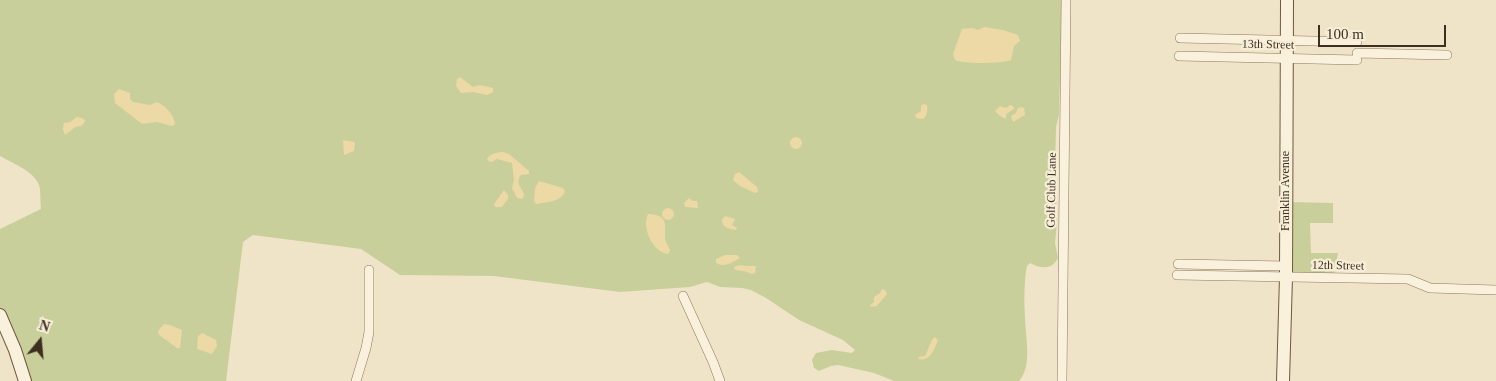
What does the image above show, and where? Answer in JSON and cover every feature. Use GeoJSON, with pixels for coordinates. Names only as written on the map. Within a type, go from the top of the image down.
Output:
{"type":"FeatureCollection","features":[{"type":"Feature","properties":{"kind":"main road","name":"Franklin Avenue"},"geometry":{"type":"LineString","coordinates":[[1283,381],[1286,272],[1288,0]]}},
{"type":"Feature","properties":{"kind":"main road"},"geometry":{"type":"LineString","coordinates":[[0,315],[15,350],[24,381]]}},
{"type":"Feature","properties":{"kind":"street","name":"Golf Club Lane"},"geometry":{"type":"LineString","coordinates":[[1062,381],[1066,0]]}},
{"type":"Feature","properties":{"kind":"street"},"geometry":{"type":"LineString","coordinates":[[1180,38],[1357,42]]}},
{"type":"Feature","properties":{"kind":"street","name":"13th Street"},"geometry":{"type":"LineString","coordinates":[[1179,56],[1287,58],[1447,55]]}},
{"type":"Feature","properties":{"kind":"street","name":"12th Street"},"geometry":{"type":"LineString","coordinates":[[1178,264],[1408,279],[1430,288],[1496,290]]}},
{"type":"Feature","properties":{"kind":"street"},"geometry":{"type":"LineString","coordinates":[[356,381],[369,332],[369,270]]}},
{"type":"Feature","properties":{"kind":"street","name":"12th Street"},"geometry":{"type":"LineString","coordinates":[[1178,275],[1286,272]]}},
{"type":"Feature","properties":{"kind":"street"},"geometry":{"type":"LineString","coordinates":[[683,296],[720,381]]}},
{"type":"Feature","properties":{"kind":"green space"},"geometry":{"type":"Polygon","coordinates":[[[0,0],[1062,0],[1059,115],[1056,127],[1055,169],[1057,222],[1055,243],[1058,258],[1053,265],[1046,267],[1030,263],[1027,266],[1024,298],[1026,367],[1019,381],[894,381],[874,373],[838,365],[819,371],[814,368],[812,360],[816,353],[832,350],[852,353],[855,350],[843,340],[799,320],[751,290],[720,287],[707,282],[690,287],[620,292],[494,276],[400,275],[361,249],[253,235],[243,242],[226,381],[26,381],[0,312],[0,229],[41,209],[40,193],[39,185],[32,176],[0,156],[0,0]]]}},
{"type":"Feature","properties":{"kind":"green space"},"geometry":{"type":"Polygon","coordinates":[[[1286,202],[1333,203],[1333,223],[1310,223],[1311,253],[1338,253],[1333,278],[1286,277],[1286,202]]]}},
{"type":"Feature","properties":{"kind":"sand"},"geometry":{"type":"Polygon","coordinates":[[[984,27],[1018,35],[1020,41],[1014,46],[1011,60],[983,63],[955,60],[953,54],[962,29],[972,28],[978,30],[984,27]]]}},
{"type":"Feature","properties":{"kind":"sand"},"geometry":{"type":"Polygon","coordinates":[[[460,77],[473,87],[480,85],[493,88],[493,92],[487,95],[473,92],[461,93],[456,86],[457,79],[460,77]]]}},
{"type":"Feature","properties":{"kind":"sand"},"geometry":{"type":"Polygon","coordinates":[[[119,89],[130,93],[130,99],[133,102],[150,105],[157,102],[171,114],[175,124],[172,126],[157,122],[142,124],[115,103],[114,94],[119,89]]]}},
{"type":"Feature","properties":{"kind":"sand"},"geometry":{"type":"Polygon","coordinates":[[[923,104],[927,105],[925,117],[923,119],[916,118],[915,115],[921,111],[923,104]]]}},
{"type":"Feature","properties":{"kind":"sand"},"geometry":{"type":"Polygon","coordinates":[[[1010,105],[1014,109],[1006,114],[1006,119],[995,111],[1000,106],[1006,108],[1010,105]]]}},
{"type":"Feature","properties":{"kind":"sand"},"geometry":{"type":"Polygon","coordinates":[[[1021,107],[1024,108],[1025,115],[1013,122],[1011,116],[1021,107]]]}},
{"type":"Feature","properties":{"kind":"sand"},"geometry":{"type":"Polygon","coordinates":[[[77,117],[85,120],[83,124],[65,135],[64,123],[70,122],[77,117]]]}},
{"type":"Feature","properties":{"kind":"sand"},"geometry":{"type":"Polygon","coordinates":[[[794,137],[798,137],[802,143],[798,149],[794,149],[790,145],[790,141],[794,137]]]}},
{"type":"Feature","properties":{"kind":"sand"},"geometry":{"type":"Polygon","coordinates":[[[343,140],[355,142],[354,151],[344,155],[343,140]]]}},
{"type":"Feature","properties":{"kind":"sand"},"geometry":{"type":"Polygon","coordinates":[[[503,152],[509,154],[529,171],[529,174],[521,175],[519,181],[524,194],[523,199],[517,198],[512,188],[514,180],[512,163],[497,159],[491,162],[487,160],[491,155],[503,152]]]}},
{"type":"Feature","properties":{"kind":"sand"},"geometry":{"type":"Polygon","coordinates":[[[739,172],[757,187],[758,192],[755,193],[740,186],[733,180],[735,174],[739,172]]]}},
{"type":"Feature","properties":{"kind":"sand"},"geometry":{"type":"Polygon","coordinates":[[[539,181],[563,188],[565,191],[561,197],[553,201],[536,204],[534,201],[535,188],[539,181]]]}},
{"type":"Feature","properties":{"kind":"sand"},"geometry":{"type":"Polygon","coordinates":[[[504,190],[508,195],[508,199],[502,207],[495,207],[494,204],[504,190]]]}},
{"type":"Feature","properties":{"kind":"sand"},"geometry":{"type":"Polygon","coordinates":[[[689,198],[697,201],[698,208],[685,207],[684,203],[689,198]]]}},
{"type":"Feature","properties":{"kind":"sand"},"geometry":{"type":"Polygon","coordinates":[[[668,208],[674,214],[668,220],[662,214],[668,208]]]}},
{"type":"Feature","properties":{"kind":"sand"},"geometry":{"type":"Polygon","coordinates":[[[648,214],[661,217],[665,223],[666,242],[670,250],[668,254],[653,244],[647,232],[646,220],[648,214]]]}},
{"type":"Feature","properties":{"kind":"sand"},"geometry":{"type":"Polygon","coordinates":[[[725,216],[735,219],[732,225],[737,228],[736,230],[723,225],[722,220],[725,216]]]}},
{"type":"Feature","properties":{"kind":"sand"},"geometry":{"type":"Polygon","coordinates":[[[725,255],[737,255],[740,258],[725,265],[716,263],[716,259],[725,255]]]}},
{"type":"Feature","properties":{"kind":"sand"},"geometry":{"type":"Polygon","coordinates":[[[740,265],[756,266],[755,273],[735,270],[734,267],[740,265]]]}},
{"type":"Feature","properties":{"kind":"sand"},"geometry":{"type":"Polygon","coordinates":[[[882,289],[887,294],[877,306],[871,307],[870,305],[874,302],[874,297],[882,289]]]}},
{"type":"Feature","properties":{"kind":"sand"},"geometry":{"type":"Polygon","coordinates":[[[164,324],[182,330],[180,348],[177,348],[159,335],[158,331],[164,324]]]}},
{"type":"Feature","properties":{"kind":"sand"},"geometry":{"type":"Polygon","coordinates":[[[202,333],[216,340],[217,346],[212,354],[197,349],[198,336],[202,333]]]}},
{"type":"Feature","properties":{"kind":"sand"},"geometry":{"type":"Polygon","coordinates":[[[935,337],[938,340],[929,357],[918,359],[925,356],[935,337]]]}}]}
